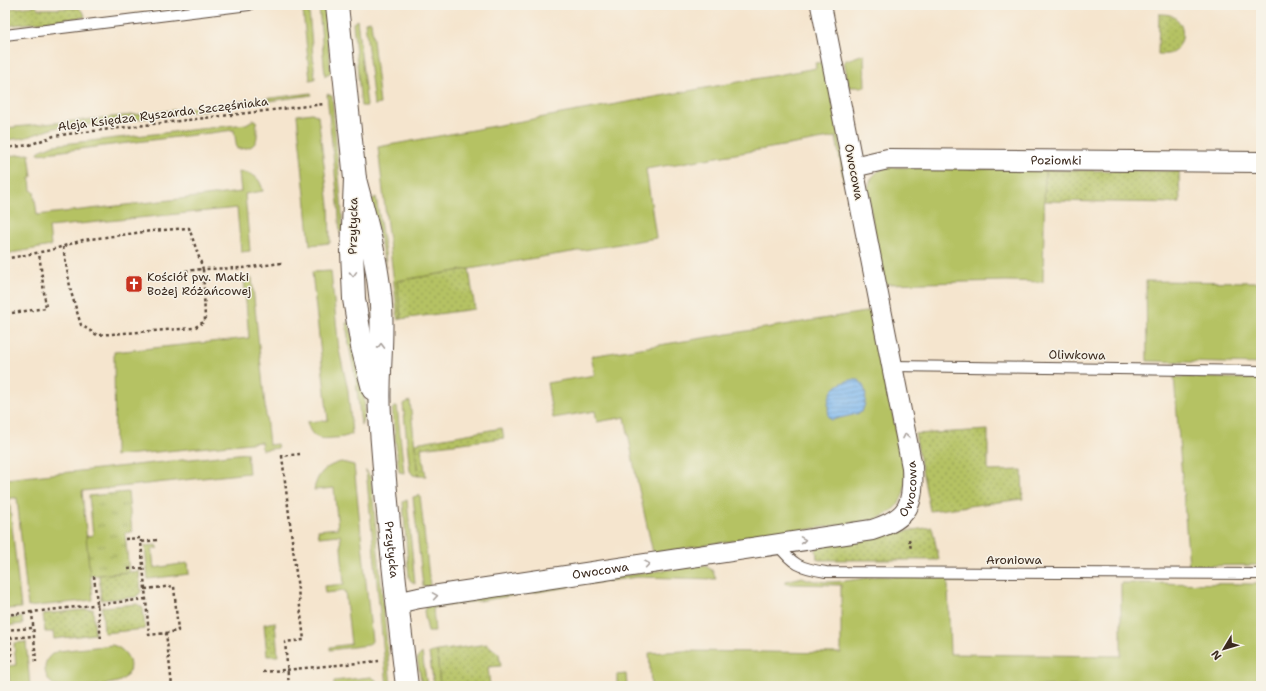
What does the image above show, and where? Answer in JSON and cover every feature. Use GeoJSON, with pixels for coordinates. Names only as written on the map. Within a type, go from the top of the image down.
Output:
{"type":"FeatureCollection","features":[{"type":"Feature","properties":{"kind":"main road","name":"Przytycka"},"geometry":{"type":"LineString","coordinates":[[337,5],[355,179],[352,251],[354,299],[362,347],[380,413],[397,603],[407,686]]}},
{"type":"Feature","properties":{"kind":"street","name":"Owocowa"},"geometry":{"type":"LineString","coordinates":[[397,603],[872,530],[892,522],[901,516],[907,508],[911,499],[913,488],[912,467],[821,5]]}},
{"type":"Feature","properties":{"kind":"street","name":"Poziomki"},"geometry":{"type":"LineString","coordinates":[[853,167],[888,159],[1261,162]]}},
{"type":"Feature","properties":{"kind":"lane"},"geometry":{"type":"LineString","coordinates":[[5,35],[249,5]]}},
{"type":"Feature","properties":{"kind":"lane","name":"Oliwkowa"},"geometry":{"type":"LineString","coordinates":[[892,366],[1261,371]]}},
{"type":"Feature","properties":{"kind":"lane","name":"Aroniowa"},"geometry":{"type":"LineString","coordinates":[[777,544],[787,557],[797,564],[810,569],[826,572],[1261,574]]}},
{"type":"Feature","properties":{"kind":"path","name":"Aleja Księdza Ryszarda Szczęśniaka"},"geometry":{"type":"LineString","coordinates":[[5,148],[29,145],[54,136],[68,134],[324,104]]}},
{"type":"Feature","properties":{"kind":"path"},"geometry":{"type":"LineString","coordinates":[[5,259],[39,253],[83,240],[151,231],[189,228],[202,269],[205,321],[194,328],[97,335],[80,325],[71,292],[63,247]]}},
{"type":"Feature","properties":{"kind":"path"},"geometry":{"type":"LineString","coordinates":[[12,313],[46,308],[39,253]]}},
{"type":"Feature","properties":{"kind":"path"},"geometry":{"type":"LineString","coordinates":[[184,271],[243,268],[282,262]]}},
{"type":"Feature","properties":{"kind":"path"},"geometry":{"type":"LineString","coordinates":[[289,686],[285,642],[304,640],[282,456],[300,454]]}},
{"type":"Feature","properties":{"kind":"path"},"geometry":{"type":"LineString","coordinates":[[125,539],[141,538],[143,568],[149,635],[178,631],[174,586],[145,589]]}},
{"type":"Feature","properties":{"kind":"path"},"geometry":{"type":"LineString","coordinates":[[141,542],[157,540]]}},
{"type":"Feature","properties":{"kind":"path"},"geometry":{"type":"LineString","coordinates":[[128,569],[143,568]]}},
{"type":"Feature","properties":{"kind":"path"},"geometry":{"type":"LineString","coordinates":[[94,576],[101,640]]}},
{"type":"Feature","properties":{"kind":"path"},"geometry":{"type":"LineString","coordinates":[[5,615],[146,599]]}},
{"type":"Feature","properties":{"kind":"path"},"geometry":{"type":"LineString","coordinates":[[32,612],[36,662]]}},
{"type":"Feature","properties":{"kind":"path"},"geometry":{"type":"LineString","coordinates":[[5,630],[33,628]]}},
{"type":"Feature","properties":{"kind":"path"},"geometry":{"type":"LineString","coordinates":[[166,633],[172,686]]}},
{"type":"Feature","properties":{"kind":"path"},"geometry":{"type":"LineString","coordinates":[[5,662],[12,661],[10,638],[34,636]]}},
{"type":"Feature","properties":{"kind":"path"},"geometry":{"type":"LineString","coordinates":[[262,672],[379,661]]}},
{"type":"Feature","properties":{"kind":"green space"},"geometry":{"type":"Polygon","coordinates":[[[36,6],[38,9],[79,8],[84,13],[85,17],[5,26],[5,9],[36,6]]]}},
{"type":"Feature","properties":{"kind":"green space"},"geometry":{"type":"Polygon","coordinates":[[[319,7],[325,12],[331,72],[325,76],[319,7]]]}},
{"type":"Feature","properties":{"kind":"green space"},"geometry":{"type":"Polygon","coordinates":[[[303,11],[309,11],[315,79],[310,80],[303,11]]]}},
{"type":"Feature","properties":{"kind":"green space"},"geometry":{"type":"Polygon","coordinates":[[[1159,14],[1174,17],[1181,25],[1182,40],[1177,49],[1170,54],[1158,54],[1159,14]]]}},
{"type":"Feature","properties":{"kind":"green space"},"geometry":{"type":"Polygon","coordinates":[[[357,20],[367,106],[361,106],[353,23],[357,20]]]}},
{"type":"Feature","properties":{"kind":"green space"},"geometry":{"type":"Polygon","coordinates":[[[371,21],[380,104],[374,105],[365,22],[371,21]]]}},
{"type":"Feature","properties":{"kind":"green space"},"geometry":{"type":"Polygon","coordinates":[[[864,54],[865,87],[849,87],[844,61],[864,54]]]}},
{"type":"Feature","properties":{"kind":"green space"},"geometry":{"type":"Polygon","coordinates":[[[825,62],[847,178],[844,182],[836,137],[646,169],[656,238],[397,281],[401,319],[398,320],[378,147],[816,68],[815,63],[825,62]]]}},
{"type":"Feature","properties":{"kind":"green space"},"geometry":{"type":"Polygon","coordinates":[[[311,93],[312,95],[133,120],[54,128],[24,138],[5,140],[5,128],[142,114],[311,93]]]}},
{"type":"Feature","properties":{"kind":"green space"},"geometry":{"type":"Polygon","coordinates":[[[327,94],[332,96],[343,228],[340,234],[338,203],[327,94]]]}},
{"type":"Feature","properties":{"kind":"green space"},"geometry":{"type":"Polygon","coordinates":[[[312,113],[318,116],[329,205],[330,243],[310,245],[297,115],[312,113]]]}},
{"type":"Feature","properties":{"kind":"green space"},"geometry":{"type":"Polygon","coordinates":[[[256,120],[256,141],[254,145],[245,148],[237,149],[234,130],[38,154],[39,151],[53,145],[246,124],[256,120]]]}},
{"type":"Feature","properties":{"kind":"green space"},"geometry":{"type":"Polygon","coordinates":[[[29,154],[32,177],[30,178],[31,190],[34,192],[37,215],[241,192],[239,172],[248,173],[258,179],[263,191],[245,194],[250,251],[241,252],[237,208],[49,227],[51,246],[5,254],[5,156],[29,154]]]}},
{"type":"Feature","properties":{"kind":"green space"},"geometry":{"type":"Polygon","coordinates":[[[886,167],[1045,170],[1043,282],[1006,281],[884,284],[868,191],[870,182],[874,175],[886,167]]]}},
{"type":"Feature","properties":{"kind":"green space"},"geometry":{"type":"Polygon","coordinates":[[[1045,170],[1179,171],[1180,203],[1044,201],[1045,170]]]}},
{"type":"Feature","properties":{"kind":"green space"},"geometry":{"type":"Polygon","coordinates":[[[376,197],[385,252],[386,268],[371,200],[376,197]]]}},
{"type":"Feature","properties":{"kind":"green space"},"geometry":{"type":"Polygon","coordinates":[[[469,269],[475,309],[401,319],[397,281],[469,269]]]}},
{"type":"Feature","properties":{"kind":"green space"},"geometry":{"type":"Polygon","coordinates":[[[331,271],[339,350],[348,390],[352,434],[341,438],[324,439],[313,435],[307,422],[328,420],[312,272],[331,271]]]}},
{"type":"Feature","properties":{"kind":"green space"},"geometry":{"type":"Polygon","coordinates":[[[252,278],[269,445],[277,444],[278,448],[262,450],[261,442],[115,456],[114,352],[249,338],[244,279],[252,278]]]}},
{"type":"Feature","properties":{"kind":"green space"},"geometry":{"type":"Polygon","coordinates":[[[1146,281],[1261,282],[1261,364],[1147,361],[1146,281]]]}},
{"type":"Feature","properties":{"kind":"green space"},"geometry":{"type":"Polygon","coordinates":[[[871,311],[906,478],[904,493],[899,503],[890,512],[877,519],[653,553],[625,417],[597,422],[595,411],[553,418],[547,383],[595,375],[591,356],[871,311]]]}},
{"type":"Feature","properties":{"kind":"green space"},"geometry":{"type":"Polygon","coordinates":[[[349,322],[364,388],[365,402],[361,425],[356,381],[346,323],[349,322]]]}},
{"type":"Feature","properties":{"kind":"green space"},"geometry":{"type":"Polygon","coordinates":[[[1174,377],[1261,379],[1261,565],[1189,566],[1174,377]]]}},
{"type":"Feature","properties":{"kind":"green space"},"geometry":{"type":"Polygon","coordinates":[[[410,401],[418,476],[413,475],[410,471],[403,404],[410,401]]]}},
{"type":"Feature","properties":{"kind":"green space"},"geometry":{"type":"Polygon","coordinates":[[[397,406],[404,473],[399,472],[392,409],[397,406]]]}},
{"type":"Feature","properties":{"kind":"green space"},"geometry":{"type":"Polygon","coordinates":[[[502,428],[504,438],[421,448],[426,476],[418,476],[415,443],[502,428]]]}},
{"type":"Feature","properties":{"kind":"green space"},"geometry":{"type":"Polygon","coordinates":[[[988,430],[988,471],[1022,470],[1023,499],[930,511],[915,434],[988,430]]]}},
{"type":"Feature","properties":{"kind":"green space"},"geometry":{"type":"Polygon","coordinates":[[[247,453],[249,473],[82,491],[93,600],[28,607],[17,498],[9,498],[21,608],[5,609],[5,479],[247,453]]]}},
{"type":"Feature","properties":{"kind":"green space"},"geometry":{"type":"Polygon","coordinates":[[[341,462],[354,465],[372,641],[369,645],[330,650],[330,647],[351,644],[345,591],[325,593],[324,586],[344,584],[340,535],[319,537],[318,530],[338,528],[334,488],[314,490],[317,479],[326,468],[341,462]]]}},
{"type":"Feature","properties":{"kind":"green space"},"geometry":{"type":"Polygon","coordinates":[[[366,470],[371,479],[391,686],[387,686],[366,470]]]}},
{"type":"Feature","properties":{"kind":"green space"},"geometry":{"type":"Polygon","coordinates":[[[128,492],[132,532],[125,533],[129,572],[90,576],[86,536],[93,535],[89,496],[128,492]]]}},
{"type":"Feature","properties":{"kind":"green space"},"geometry":{"type":"Polygon","coordinates":[[[420,495],[430,586],[423,586],[413,497],[420,495]]]}},
{"type":"Feature","properties":{"kind":"green space"},"geometry":{"type":"Polygon","coordinates":[[[407,500],[415,584],[409,577],[403,502],[407,500]]]}},
{"type":"Feature","properties":{"kind":"green space"},"geometry":{"type":"Polygon","coordinates":[[[932,527],[939,560],[817,559],[816,550],[819,545],[932,527]]]}},
{"type":"Feature","properties":{"kind":"green space"},"geometry":{"type":"Polygon","coordinates":[[[157,545],[158,548],[152,549],[154,568],[188,563],[189,574],[148,579],[145,546],[157,545]]]}},
{"type":"Feature","properties":{"kind":"green space"},"geometry":{"type":"Polygon","coordinates":[[[704,565],[712,570],[716,579],[637,577],[588,584],[589,580],[704,565]]]}},
{"type":"Feature","properties":{"kind":"green space"},"geometry":{"type":"Polygon","coordinates":[[[139,571],[141,592],[136,597],[101,600],[99,575],[139,571]]]}},
{"type":"Feature","properties":{"kind":"green space"},"geometry":{"type":"Polygon","coordinates":[[[879,576],[970,578],[970,582],[948,582],[950,654],[1121,656],[1121,583],[1261,584],[1261,686],[651,686],[649,653],[684,651],[841,653],[841,585],[786,584],[786,581],[802,577],[811,580],[830,582],[879,576]]]}},
{"type":"Feature","properties":{"kind":"green space"},"geometry":{"type":"Polygon","coordinates":[[[568,582],[569,587],[433,608],[435,632],[428,632],[424,611],[426,607],[568,582]]]}},
{"type":"Feature","properties":{"kind":"green space"},"geometry":{"type":"Polygon","coordinates":[[[137,604],[143,608],[145,629],[104,633],[102,607],[137,604]]]}},
{"type":"Feature","properties":{"kind":"green space"},"geometry":{"type":"Polygon","coordinates":[[[93,609],[95,634],[54,639],[53,632],[45,632],[43,614],[93,609]]]}},
{"type":"Feature","properties":{"kind":"green space"},"geometry":{"type":"Polygon","coordinates":[[[22,617],[23,624],[5,626],[5,619],[22,617]]]}},
{"type":"Feature","properties":{"kind":"green space"},"geometry":{"type":"Polygon","coordinates":[[[275,622],[278,656],[267,656],[264,624],[275,622]]]}},
{"type":"Feature","properties":{"kind":"green space"},"geometry":{"type":"Polygon","coordinates":[[[26,642],[30,686],[10,686],[8,666],[16,665],[14,643],[26,642]]]}},
{"type":"Feature","properties":{"kind":"green space"},"geometry":{"type":"Polygon","coordinates":[[[487,644],[499,654],[501,666],[488,667],[490,686],[440,686],[437,651],[487,644]]]}},
{"type":"Feature","properties":{"kind":"green space"},"geometry":{"type":"Polygon","coordinates":[[[112,645],[123,651],[129,661],[129,672],[126,677],[120,681],[98,685],[61,687],[51,683],[47,676],[45,665],[47,659],[53,653],[112,645]]]}},
{"type":"Feature","properties":{"kind":"green space"},"geometry":{"type":"Polygon","coordinates":[[[437,651],[440,686],[434,686],[429,653],[437,651]]]}},
{"type":"Feature","properties":{"kind":"green space"},"geometry":{"type":"Polygon","coordinates":[[[422,653],[427,686],[422,686],[417,658],[422,653]]]}},
{"type":"Feature","properties":{"kind":"green space"},"geometry":{"type":"Polygon","coordinates":[[[626,674],[627,686],[617,686],[617,675],[626,674]]]}},
{"type":"Feature","properties":{"kind":"green space"},"geometry":{"type":"Polygon","coordinates":[[[371,677],[376,680],[376,686],[334,686],[334,681],[371,677]]]}},
{"type":"Feature","properties":{"kind":"water"},"geometry":{"type":"Polygon","coordinates":[[[851,380],[859,380],[864,388],[866,399],[862,412],[832,420],[829,418],[828,411],[831,393],[838,385],[851,380]]]}},
{"type":"Feature","properties":{"kind":"place","name":"Kościół pw. Matki Bożej Różańcowej"},"geometry":{"type":"Point","coordinates":[134,284]}}]}
